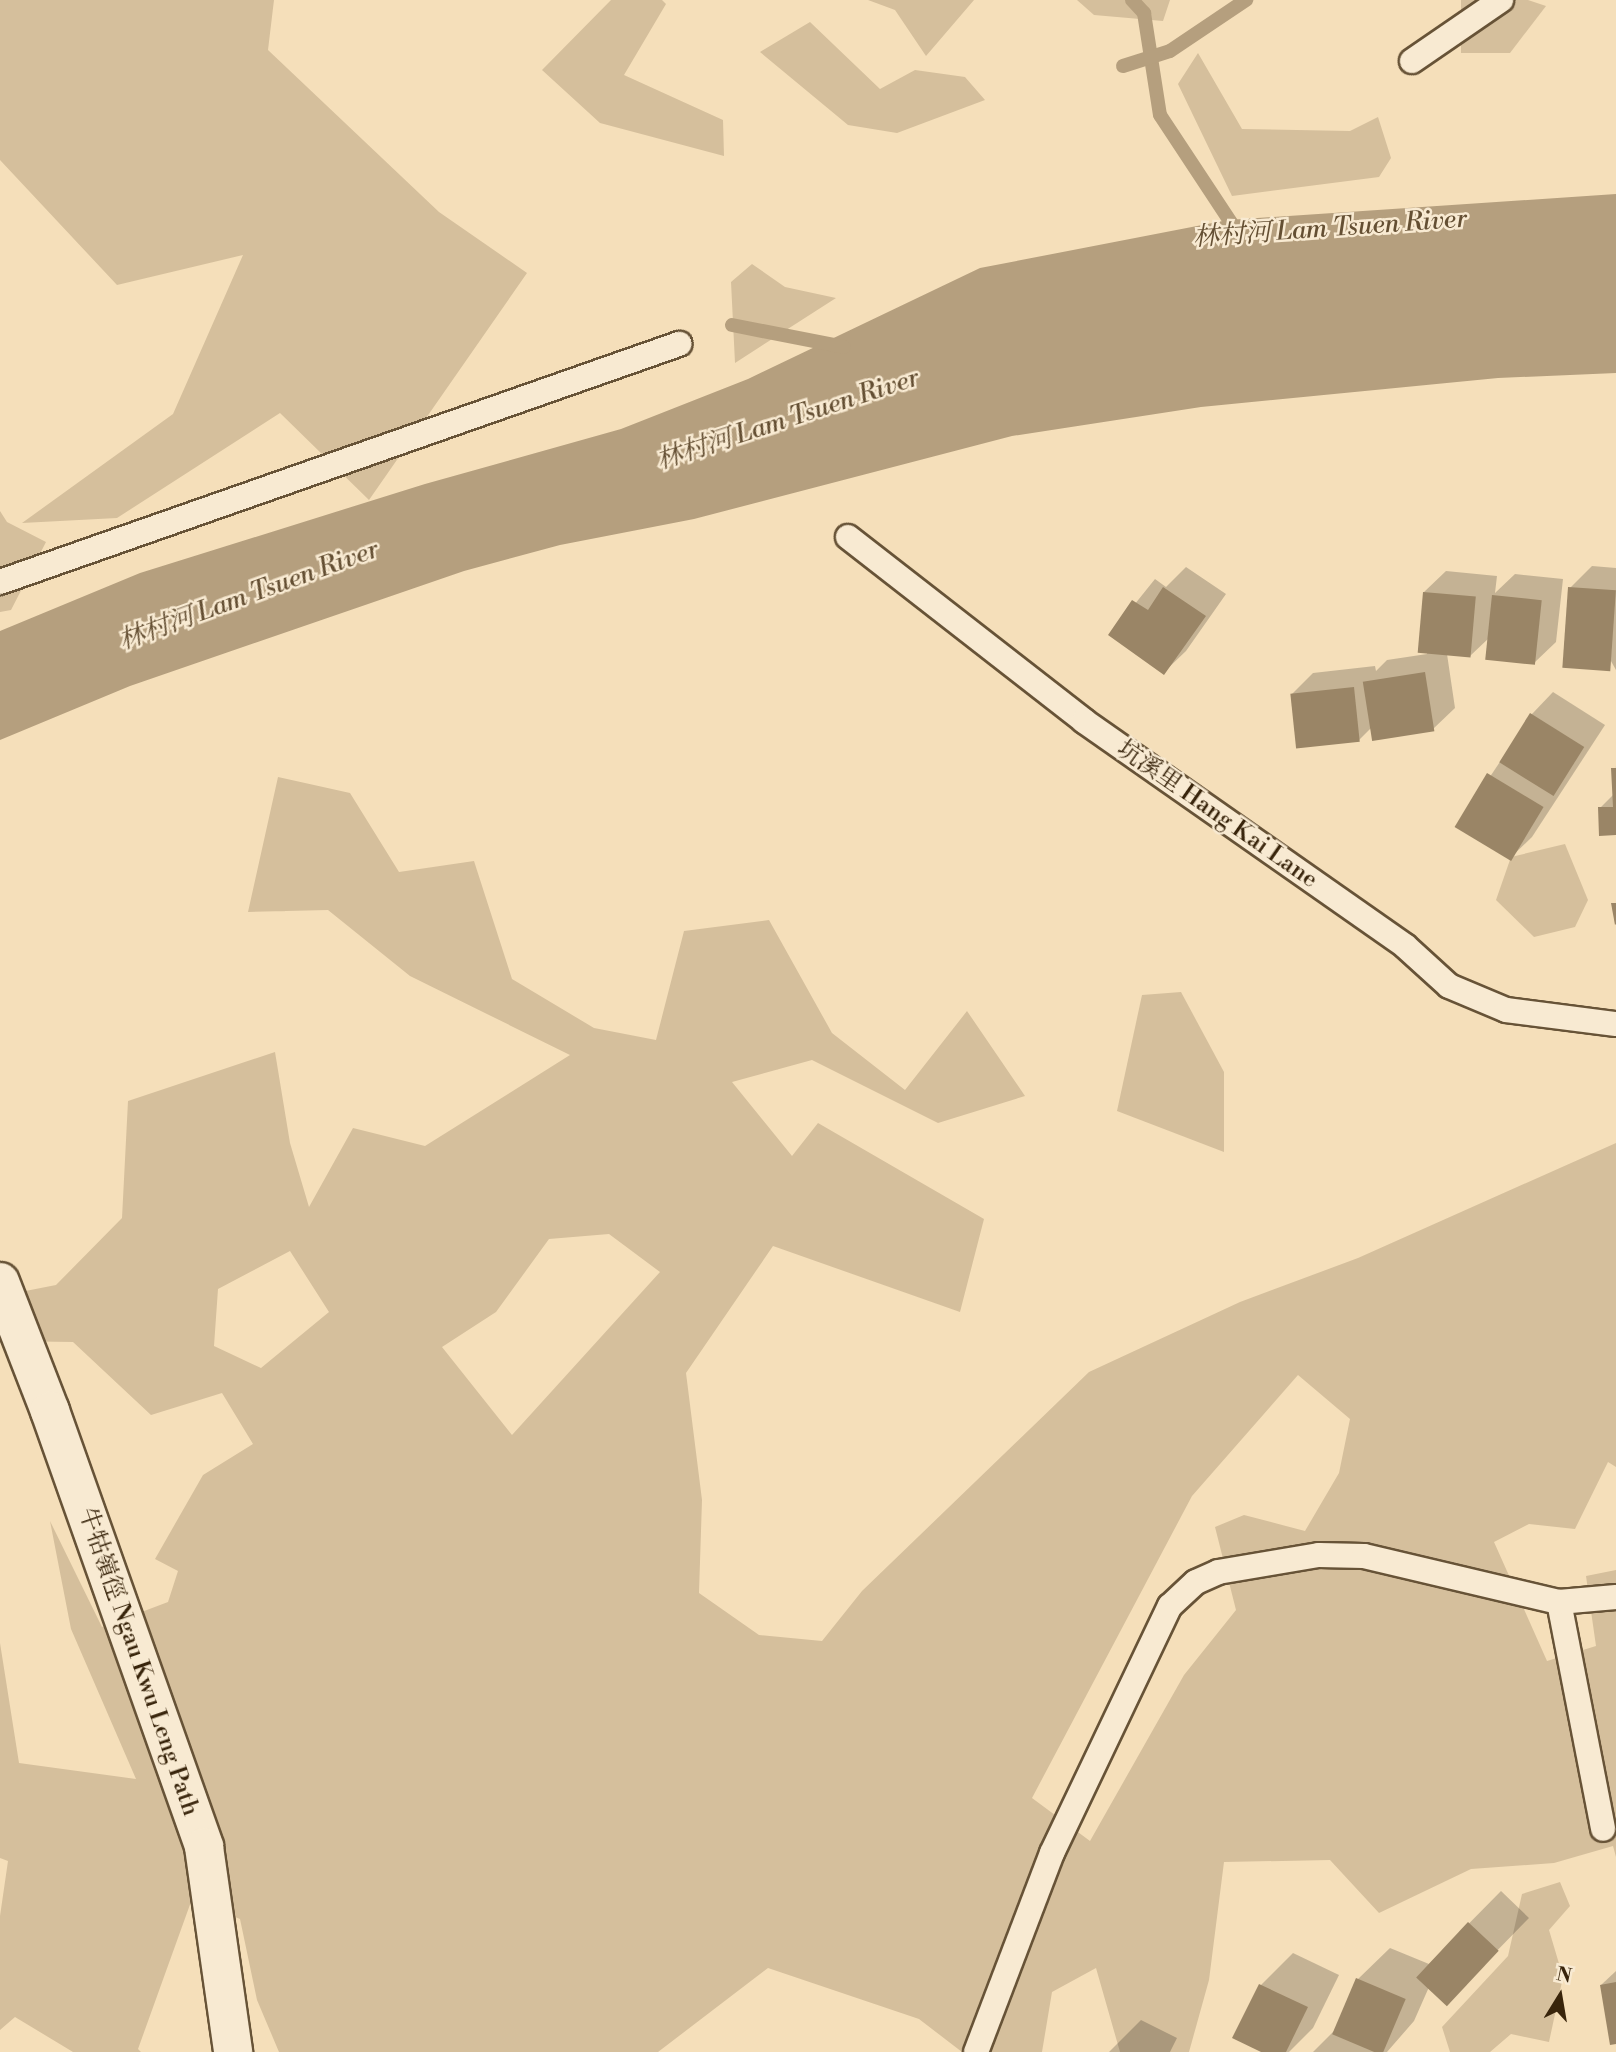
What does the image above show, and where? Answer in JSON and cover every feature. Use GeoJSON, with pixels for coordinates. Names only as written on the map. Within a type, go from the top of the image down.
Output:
{"type":"FeatureCollection","features":[{"type":"Feature","properties":{"kind":"street","name":"牛牯嶺徑 Ngau Kwu Leng Path"},"geometry":{"type":"LineString","coordinates":[[0,1282],[50,1411],[204,1847],[233,2052]]}},
{"type":"Feature","properties":{"kind":"lane"},"geometry":{"type":"LineString","coordinates":[[1412,61],[1501,0]]}},
{"type":"Feature","properties":{"kind":"lane"},"geometry":{"type":"LineString","coordinates":[[0,582],[679,344]]}},
{"type":"Feature","properties":{"kind":"lane","name":"坑溪里 Hang Kai Lane"},"geometry":{"type":"LineString","coordinates":[[848,537],[1084,721],[1405,946],[1449,986],[1506,1010],[1616,1024]]}},
{"type":"Feature","properties":{"kind":"lane"},"geometry":{"type":"LineString","coordinates":[[976,2052],[1057,1841],[1170,1606],[1196,1582],[1218,1572],[1319,1555],[1364,1556],[1559,1602],[1616,1597]]}},
{"type":"Feature","properties":{"kind":"lane"},"geometry":{"type":"LineString","coordinates":[[1559,1602],[1603,1829]]}},
{"type":"Feature","properties":{"kind":"shaded area"},"geometry":{"type":"Polygon","coordinates":[[[0,0],[274,0],[268,50],[439,212],[527,273],[369,500],[280,413],[117,518],[22,523],[173,414],[243,255],[117,285],[0,160],[0,0]]]}},
{"type":"Feature","properties":{"kind":"shaded area"},"geometry":{"type":"Polygon","coordinates":[[[611,0],[662,0],[666,4],[624,75],[723,120],[724,156],[600,123],[542,70],[611,0]]]}},
{"type":"Feature","properties":{"kind":"shaded area"},"geometry":{"type":"Polygon","coordinates":[[[868,0],[974,0],[926,56],[895,10],[868,0]]]}},
{"type":"Feature","properties":{"kind":"shaded area"},"geometry":{"type":"Polygon","coordinates":[[[1077,0],[1170,0],[1163,21],[1094,15],[1077,0]]]}},
{"type":"Feature","properties":{"kind":"shaded area"},"geometry":{"type":"Polygon","coordinates":[[[1461,0],[1528,0],[1546,6],[1510,53],[1461,53],[1461,0]]]}},
{"type":"Feature","properties":{"kind":"shaded area"},"geometry":{"type":"Polygon","coordinates":[[[810,22],[880,89],[915,70],[965,77],[985,100],[897,133],[848,125],[760,52],[810,22]]]}},
{"type":"Feature","properties":{"kind":"shaded area"},"geometry":{"type":"Polygon","coordinates":[[[1198,53],[1242,129],[1350,131],[1378,117],[1391,158],[1379,177],[1232,196],[1178,84],[1198,53]]]}},
{"type":"Feature","properties":{"kind":"shaded area"},"geometry":{"type":"Polygon","coordinates":[[[752,264],[785,287],[836,298],[735,363],[731,282],[752,264]]]}},
{"type":"Feature","properties":{"kind":"shaded area"},"geometry":{"type":"Polygon","coordinates":[[[0,511],[7,522],[46,542],[11,610],[0,612],[0,511]]]}},
{"type":"Feature","properties":{"kind":"shaded area"},"geometry":{"type":"Polygon","coordinates":[[[278,777],[350,793],[399,872],[474,861],[512,979],[594,1028],[656,1040],[684,931],[769,920],[832,1033],[905,1090],[967,1011],[1025,1096],[938,1123],[812,1060],[732,1082],[792,1156],[818,1123],[984,1219],[960,1312],[773,1246],[686,1373],[702,1500],[699,1593],[759,1635],[822,1641],[862,1591],[1089,1372],[1240,1302],[1358,1258],[1616,1143],[1616,1467],[1608,1462],[1575,1529],[1529,1524],[1494,1542],[1547,1661],[1596,1646],[1586,1576],[1616,1570],[1616,1857],[1613,1846],[1554,1863],[1471,1869],[1379,1913],[1330,1860],[1224,1862],[1209,1980],[1189,2052],[1120,2052],[1096,1968],[1052,1992],[1042,2052],[962,2052],[919,2019],[768,1968],[658,2052],[279,2052],[257,2000],[240,1919],[192,1899],[138,2049],[141,2052],[73,2052],[15,2017],[0,2030],[0,1916],[8,1861],[0,1858],[0,1643],[19,1763],[136,1779],[71,1629],[50,1521],[102,1627],[168,1602],[178,1571],[155,1559],[203,1475],[253,1444],[222,1393],[151,1415],[73,1342],[5,1341],[0,1296],[56,1285],[122,1218],[128,1101],[275,1052],[290,1143],[309,1207],[353,1128],[425,1146],[570,1055],[410,976],[328,910],[248,912],[278,777]],[[609,1234],[549,1239],[496,1312],[442,1347],[512,1435],[660,1272],[609,1234]],[[290,1251],[218,1289],[214,1346],[261,1368],[329,1312],[290,1251]],[[1298,1375],[1192,1496],[1032,1798],[1090,1841],[1184,1675],[1236,1610],[1215,1527],[1244,1515],[1305,1531],[1339,1473],[1350,1419],[1298,1375]]]}},
{"type":"Feature","properties":{"kind":"shaded area"},"geometry":{"type":"Polygon","coordinates":[[[1565,844],[1588,900],[1575,927],[1534,937],[1496,900],[1511,857],[1565,844]]]}},
{"type":"Feature","properties":{"kind":"shaded area"},"geometry":{"type":"Polygon","coordinates":[[[1181,992],[1224,1072],[1224,1152],[1117,1111],[1142,995],[1181,992]]]}},
{"type":"Feature","properties":{"kind":"shaded area"},"geometry":{"type":"Polygon","coordinates":[[[1560,1882],[1570,1906],[1549,1930],[1563,1977],[1549,2042],[1511,2034],[1490,2052],[1450,2052],[1442,2027],[1508,1956],[1522,1894],[1560,1882]]]}},
{"type":"Feature","properties":{"kind":"water","name":"林村河 Lam Tsuen River"},"geometry":{"type":"Polygon","coordinates":[[[1616,194],[1616,373],[1498,378],[1201,407],[1012,436],[694,519],[560,545],[464,571],[130,686],[0,740],[0,631],[140,573],[425,484],[621,429],[748,379],[980,268],[1228,220],[1616,194]]]}},
{"type":"Feature","properties":{"kind":"building"},"geometry":{"type":"Polygon","coordinates":[[[1163,587],[1206,616],[1164,675],[1108,635],[1132,600],[1148,610],[1163,587]]]}},
{"type":"Feature","properties":{"kind":"building"},"geometry":{"type":"Polygon","coordinates":[[[1568,587],[1616,590],[1610,671],[1562,668],[1568,587]]]}},
{"type":"Feature","properties":{"kind":"building"},"geometry":{"type":"Polygon","coordinates":[[[1423,592],[1476,597],[1470,657],[1418,653],[1423,592]]]}},
{"type":"Feature","properties":{"kind":"building"},"geometry":{"type":"Polygon","coordinates":[[[1492,595],[1542,600],[1535,665],[1485,660],[1492,595]]]}},
{"type":"Feature","properties":{"kind":"building"},"geometry":{"type":"Polygon","coordinates":[[[1425,672],[1434,731],[1372,741],[1363,682],[1425,672]]]}},
{"type":"Feature","properties":{"kind":"building"},"geometry":{"type":"Polygon","coordinates":[[[1354,687],[1360,742],[1296,748],[1290,694],[1354,687]]]}},
{"type":"Feature","properties":{"kind":"building"},"geometry":{"type":"Polygon","coordinates":[[[1530,713],[1584,747],[1554,796],[1499,762],[1530,713]]]}},
{"type":"Feature","properties":{"kind":"building"},"geometry":{"type":"Polygon","coordinates":[[[1611,768],[1616,768],[1616,835],[1599,836],[1598,807],[1613,807],[1611,768]]]}},
{"type":"Feature","properties":{"kind":"building"},"geometry":{"type":"Polygon","coordinates":[[[1487,773],[1544,807],[1511,861],[1455,827],[1487,773]]]}},
{"type":"Feature","properties":{"kind":"building"},"geometry":{"type":"Polygon","coordinates":[[[1611,903],[1616,903],[1615,925],[1611,903]]]}},
{"type":"Feature","properties":{"kind":"building"},"geometry":{"type":"Polygon","coordinates":[[[1468,1922],[1499,1951],[1447,2006],[1416,1978],[1468,1922]]]}},
{"type":"Feature","properties":{"kind":"building"},"geometry":{"type":"Polygon","coordinates":[[[1356,1978],[1406,1999],[1383,2052],[1374,2052],[1332,2034],[1356,1978]]]}},
{"type":"Feature","properties":{"kind":"building"},"geometry":{"type":"Polygon","coordinates":[[[1616,1982],[1616,2044],[1610,2045],[1600,1985],[1616,1982]]]}},
{"type":"Feature","properties":{"kind":"building"},"geometry":{"type":"Polygon","coordinates":[[[1259,1984],[1308,2007],[1286,2052],[1261,2052],[1232,2038],[1259,1984]]]}},
{"type":"Feature","properties":{"kind":"waterway","name":"林村河 Lam Tsuen River"},"geometry":{"type":"LineString","coordinates":[[1132,0],[1144,13],[1160,115],[1239,235]]}},
{"type":"Feature","properties":{"kind":"waterway"},"geometry":{"type":"LineString","coordinates":[[1123,66],[1170,51],[1246,0]]}},
{"type":"Feature","properties":{"kind":"waterway"},"geometry":{"type":"LineString","coordinates":[[732,325],[844,347]]}}]}
